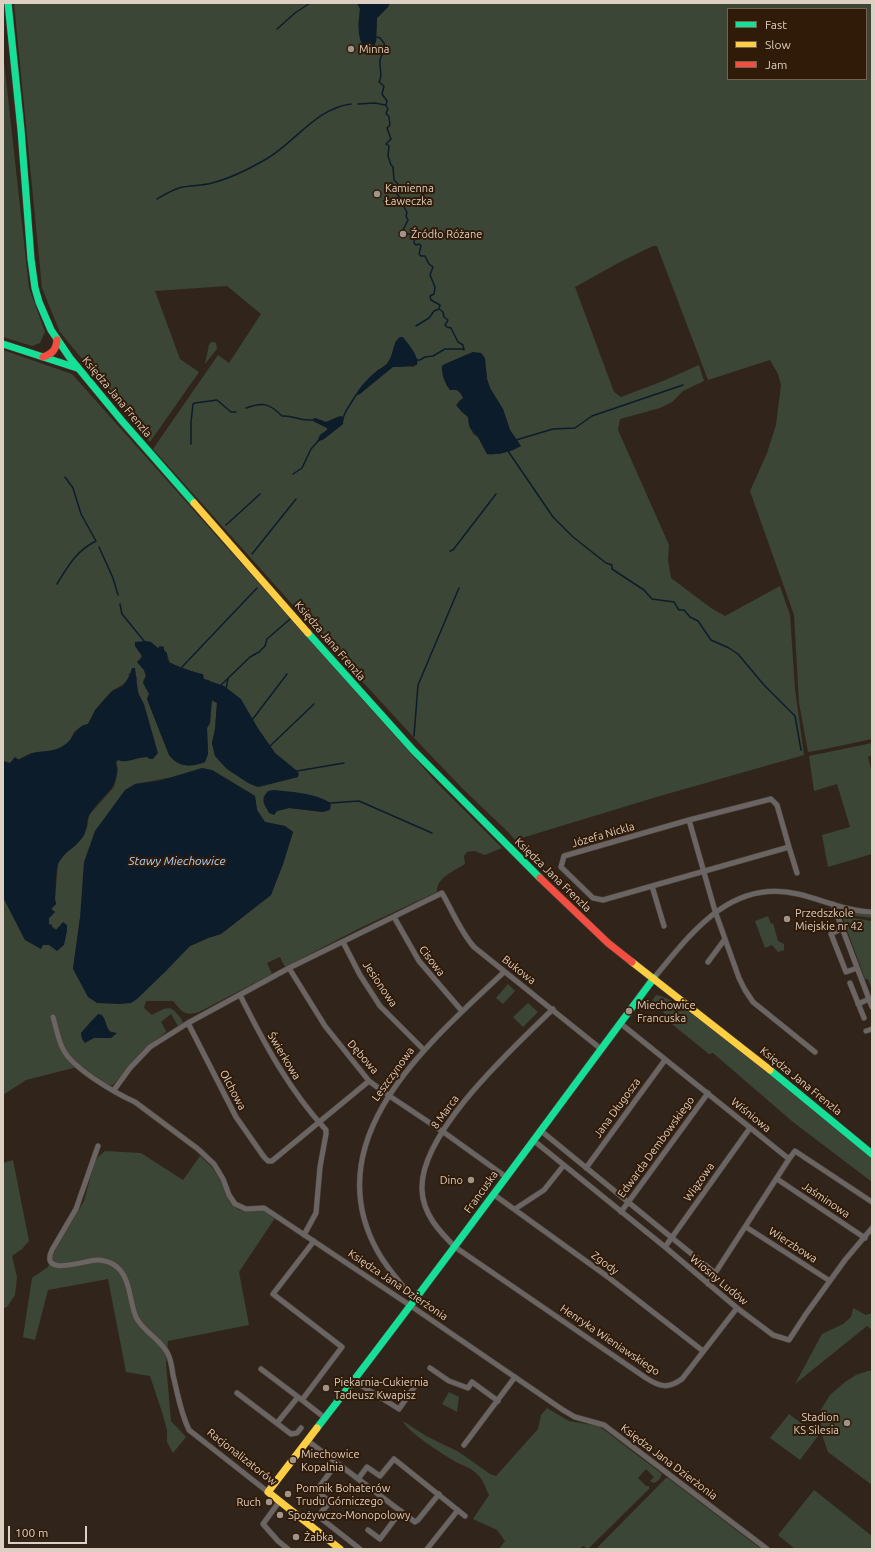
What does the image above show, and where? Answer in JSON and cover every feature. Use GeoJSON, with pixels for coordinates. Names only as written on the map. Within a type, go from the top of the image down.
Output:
{"type":"FeatureCollection","features":[{"type":"Feature","properties":{"kind":"main road","name":"Księdza Jana Frenzla"},"geometry":{"type":"LineString","coordinates":[[8,3],[34,281],[39,302],[57,340],[78,368],[122,421],[413,750],[510,849],[595,931],[779,1076],[872,1154]]}},
{"type":"Feature","properties":{"kind":"main road"},"geometry":{"type":"LineString","coordinates":[[43,357],[54,351],[57,346],[57,340]]}},
{"type":"Feature","properties":{"kind":"main road"},"geometry":{"type":"LineString","coordinates":[[3,344],[78,368]]}},
{"type":"Feature","properties":{"kind":"main road","name":"Francuska"},"geometry":{"type":"LineString","coordinates":[[268,1492],[413,1303],[654,978]]}},
{"type":"Feature","properties":{"kind":"main road","name":"Racjonalizatorów"},"geometry":{"type":"LineString","coordinates":[[268,1492],[340,1549]]}},
{"type":"Feature","properties":{"kind":"street","name":"Józefa Nickla"},"geometry":{"type":"LineString","coordinates":[[789,847],[603,900],[594,898],[561,867],[564,856],[689,820],[771,799],[778,805],[797,873]]}},
{"type":"Feature","properties":{"kind":"street"},"geometry":{"type":"LineString","coordinates":[[689,820],[715,911],[739,978],[753,1002],[815,1052]]}},
{"type":"Feature","properties":{"kind":"street"},"geometry":{"type":"LineString","coordinates":[[652,886],[664,926]]}},
{"type":"Feature","properties":{"kind":"street"},"geometry":{"type":"LineString","coordinates":[[654,978],[692,933],[715,911],[731,901],[767,891],[793,892],[833,904],[872,912]]}},
{"type":"Feature","properties":{"kind":"street","name":"Bukowa"},"geometry":{"type":"LineString","coordinates":[[394,917],[442,893],[465,936],[474,947],[601,1049]]}},
{"type":"Feature","properties":{"kind":"street"},"geometry":{"type":"LineString","coordinates":[[833,904],[872,1007]]}},
{"type":"Feature","properties":{"kind":"street"},"geometry":{"type":"LineString","coordinates":[[114,1090],[130,1068],[150,1047],[188,1023],[289,968],[394,917]]}},
{"type":"Feature","properties":{"kind":"street","name":"Cisowa"},"geometry":{"type":"LineString","coordinates":[[394,917],[418,961],[462,1011]]}},
{"type":"Feature","properties":{"kind":"street"},"geometry":{"type":"LineString","coordinates":[[842,928],[831,934],[846,972],[857,968]]}},
{"type":"Feature","properties":{"kind":"street"},"geometry":{"type":"LineString","coordinates":[[708,962],[725,939]]}},
{"type":"Feature","properties":{"kind":"street","name":"Jesionowa"},"geometry":{"type":"LineString","coordinates":[[343,942],[360,975],[380,1006],[424,1050]]}},
{"type":"Feature","properties":{"kind":"street","name":"Dębowa"},"geometry":{"type":"LineString","coordinates":[[289,968],[325,1026],[369,1081],[506,1177]]}},
{"type":"Feature","properties":{"kind":"street","name":"Leszczynowa"},"geometry":{"type":"LineString","coordinates":[[413,1303],[378,1252],[365,1220],[361,1199],[360,1175],[367,1139],[377,1114],[388,1095],[424,1050],[462,1011],[504,972]]}},
{"type":"Feature","properties":{"kind":"street"},"geometry":{"type":"LineString","coordinates":[[850,982],[864,1018]]}},
{"type":"Feature","properties":{"kind":"street","name":"Świerkowa"},"geometry":{"type":"LineString","coordinates":[[240,995],[259,1033],[294,1092],[326,1130],[320,1167],[316,1213],[304,1234]]}},
{"type":"Feature","properties":{"kind":"street"},"geometry":{"type":"LineString","coordinates":[[858,1004],[869,999]]}},
{"type":"Feature","properties":{"kind":"street","name":"8 Marca"},"geometry":{"type":"LineString","coordinates":[[455,1247],[437,1229],[430,1218],[422,1192],[422,1175],[426,1162],[442,1131],[482,1081],[553,1009]]}},
{"type":"Feature","properties":{"kind":"street","name":"Księdza Jana Dzierżonia"},"geometry":{"type":"LineString","coordinates":[[53,1017],[62,1049],[77,1067],[124,1097],[135,1102],[198,1149],[214,1164],[223,1179],[229,1195],[236,1204],[246,1209],[264,1208],[413,1303],[563,1410],[576,1417],[604,1425],[767,1549]]}},
{"type":"Feature","properties":{"kind":"street","name":"Olchowa"},"geometry":{"type":"LineString","coordinates":[[188,1023],[236,1117],[268,1161],[272,1161],[318,1122]]}},
{"type":"Feature","properties":{"kind":"street","name":"Wiśniowa"},"geometry":{"type":"LineString","coordinates":[[620,1023],[790,1159]]}},
{"type":"Feature","properties":{"kind":"street"},"geometry":{"type":"LineString","coordinates":[[866,1031],[872,1029]]}},
{"type":"Feature","properties":{"kind":"street","name":"Jana Długosza"},"geometry":{"type":"LineString","coordinates":[[586,1168],[665,1060]]}},
{"type":"Feature","properties":{"kind":"street"},"geometry":{"type":"LineString","coordinates":[[318,1122],[369,1081]]}},
{"type":"Feature","properties":{"kind":"street","name":"Edwarda Dembowskiego"},"geometry":{"type":"LineString","coordinates":[[621,1212],[708,1093]]}},
{"type":"Feature","properties":{"kind":"street","name":"Wiązowa"},"geometry":{"type":"LineString","coordinates":[[665,1247],[750,1128]]}},
{"type":"Feature","properties":{"kind":"street","name":"Wiosny Ludów"},"geometry":{"type":"LineString","coordinates":[[540,1130],[629,1201],[715,1273]]}},
{"type":"Feature","properties":{"kind":"street","name":"Wiosny Ludów"},"geometry":{"type":"LineString","coordinates":[[533,1140],[665,1247],[737,1308],[773,1335],[789,1340],[830,1281],[872,1228]]}},
{"type":"Feature","properties":{"kind":"street","name":"Racjonalizatorów"},"geometry":{"type":"LineString","coordinates":[[98,1146],[76,1209],[52,1250],[49,1256],[50,1261],[55,1265],[62,1266],[97,1260],[104,1261],[111,1263],[123,1274],[137,1320],[160,1343],[169,1357],[182,1416],[189,1430],[268,1492]]}},
{"type":"Feature","properties":{"kind":"street"},"geometry":{"type":"LineString","coordinates":[[708,1284],[795,1151],[872,1202]]}},
{"type":"Feature","properties":{"kind":"street"},"geometry":{"type":"LineString","coordinates":[[515,1209],[544,1190],[564,1165]]}},
{"type":"Feature","properties":{"kind":"street","name":"Jaśminowa"},"geometry":{"type":"LineString","coordinates":[[776,1179],[864,1238]]}},
{"type":"Feature","properties":{"kind":"street","name":"Zgody"},"geometry":{"type":"LineString","coordinates":[[494,1194],[605,1275],[703,1351]]}},
{"type":"Feature","properties":{"kind":"street","name":"Wierzbowa"},"geometry":{"type":"LineString","coordinates":[[746,1227],[830,1281]]}},
{"type":"Feature","properties":{"kind":"street"},"geometry":{"type":"LineString","coordinates":[[277,1423],[300,1399],[342,1347],[273,1294],[314,1241]]}},
{"type":"Feature","properties":{"kind":"street","name":"Henryka Wieniawskiego"},"geometry":{"type":"LineString","coordinates":[[455,1247],[653,1383],[666,1386],[672,1386],[682,1379],[737,1308]]}},
{"type":"Feature","properties":{"kind":"street"},"geometry":{"type":"LineString","coordinates":[[430,1368],[449,1381],[468,1388],[472,1382],[498,1401]]}},
{"type":"Feature","properties":{"kind":"street"},"geometry":{"type":"LineString","coordinates":[[261,1369],[325,1418]]}},
{"type":"Feature","properties":{"kind":"street"},"geometry":{"type":"LineString","coordinates":[[464,1445],[515,1377]]}},
{"type":"Feature","properties":{"kind":"street"},"geometry":{"type":"LineString","coordinates":[[354,1381],[399,1409],[415,1386]]}},
{"type":"Feature","properties":{"kind":"street"},"geometry":{"type":"LineString","coordinates":[[237,1393],[291,1434],[297,1433],[301,1428]]}},
{"type":"Feature","properties":{"kind":"street"},"geometry":{"type":"LineString","coordinates":[[308,1441],[415,1522],[439,1494]]}},
{"type":"Feature","properties":{"kind":"street"},"geometry":{"type":"LineString","coordinates":[[358,1479],[367,1467],[380,1476],[394,1458],[465,1516]]}},
{"type":"Feature","properties":{"kind":"street"},"geometry":{"type":"LineString","coordinates":[[337,1463],[316,1491],[331,1503],[318,1516],[360,1549]]}},
{"type":"Feature","properties":{"kind":"street"},"geometry":{"type":"LineString","coordinates":[[279,1502],[263,1524],[285,1548]]}},
{"type":"Feature","properties":{"kind":"street"},"geometry":{"type":"LineString","coordinates":[[427,1549],[458,1510]]}},
{"type":"Feature","properties":{"kind":"street"},"geometry":{"type":"LineString","coordinates":[[368,1530],[380,1539],[401,1511]]}},
{"type":"Feature","properties":{"kind":"green space"},"geometry":{"type":"Polygon","coordinates":[[[14,3],[357,3],[360,9],[358,26],[376,42],[377,18],[390,3],[872,3],[872,739],[808,752],[799,703],[794,615],[750,491],[767,453],[776,425],[781,385],[778,374],[770,360],[708,380],[657,246],[653,246],[620,262],[575,287],[614,392],[621,397],[699,365],[704,381],[683,391],[672,402],[660,408],[620,419],[618,430],[669,545],[668,560],[671,578],[711,608],[725,616],[780,586],[790,615],[795,689],[804,755],[660,796],[515,840],[417,741],[153,449],[218,355],[229,363],[261,314],[227,286],[155,291],[180,359],[199,372],[150,442],[60,332],[42,288],[14,3]],[[396,341],[394,351],[388,363],[377,371],[360,393],[393,366],[414,367],[418,361],[409,345],[396,341]],[[473,352],[442,366],[447,386],[456,390],[462,395],[463,398],[458,402],[461,411],[468,417],[473,434],[478,437],[487,454],[504,453],[513,450],[521,446],[510,430],[503,409],[490,388],[486,370],[473,352]],[[338,417],[326,422],[315,418],[311,420],[327,428],[327,430],[320,435],[318,441],[324,439],[343,424],[338,417]]]}},
{"type":"Feature","properties":{"kind":"green space"},"geometry":{"type":"Polygon","coordinates":[[[3,52],[29,288],[45,332],[40,343],[32,346],[3,337],[3,52]]]}},
{"type":"Feature","properties":{"kind":"green space"},"geometry":{"type":"Polygon","coordinates":[[[211,342],[216,343],[217,349],[205,364],[209,345],[211,342]]]}},
{"type":"Feature","properties":{"kind":"green space"},"geometry":{"type":"Polygon","coordinates":[[[3,350],[72,374],[437,783],[502,848],[485,855],[474,851],[467,852],[464,856],[465,864],[446,875],[439,883],[437,892],[360,928],[285,967],[280,957],[267,963],[272,974],[199,1012],[190,1014],[184,1012],[173,1001],[146,1001],[144,1008],[152,1015],[169,1008],[175,1011],[183,1023],[178,1026],[171,1014],[161,1022],[166,1032],[142,1051],[113,1085],[109,1085],[80,1066],[26,1080],[3,1095],[3,897],[25,940],[43,945],[49,945],[57,930],[49,924],[49,918],[55,912],[51,909],[56,904],[55,899],[58,863],[65,854],[76,845],[87,828],[89,815],[114,787],[118,770],[116,762],[118,760],[147,757],[147,729],[145,713],[136,682],[137,677],[129,673],[125,683],[107,696],[98,707],[88,724],[83,725],[74,732],[69,742],[55,751],[32,753],[10,763],[3,761],[3,350]],[[135,646],[142,656],[137,662],[144,670],[146,676],[143,681],[149,694],[147,699],[169,755],[173,759],[186,765],[195,765],[205,762],[208,754],[207,728],[210,723],[211,700],[217,703],[215,729],[212,743],[215,756],[227,769],[258,787],[298,777],[297,771],[275,753],[259,730],[209,680],[204,679],[202,674],[170,663],[167,654],[158,648],[135,646]],[[212,770],[135,784],[80,918],[73,969],[190,946],[221,934],[271,895],[283,864],[293,832],[285,826],[265,822],[257,810],[255,796],[212,770]],[[264,795],[264,805],[277,811],[289,808],[323,812],[264,795]],[[93,1019],[81,1033],[91,1037],[103,1038],[117,1033],[109,1030],[104,1019],[93,1019]]]}},
{"type":"Feature","properties":{"kind":"green space"},"geometry":{"type":"Polygon","coordinates":[[[872,743],[872,755],[868,757],[872,773],[872,854],[828,867],[822,835],[850,827],[837,784],[814,791],[809,756],[872,743]]]}},
{"type":"Feature","properties":{"kind":"green space"},"geometry":{"type":"Polygon","coordinates":[[[849,910],[872,914],[872,918],[849,915],[845,913],[849,910]]]}},
{"type":"Feature","properties":{"kind":"green space"},"geometry":{"type":"Polygon","coordinates":[[[768,916],[771,924],[773,923],[778,941],[784,944],[784,950],[778,952],[772,945],[765,948],[755,921],[768,916]]]}},
{"type":"Feature","properties":{"kind":"green space"},"geometry":{"type":"Polygon","coordinates":[[[846,917],[872,921],[872,989],[868,979],[865,979],[843,919],[846,917]]]}},
{"type":"Feature","properties":{"kind":"green space"},"geometry":{"type":"Polygon","coordinates":[[[508,984],[515,991],[503,1004],[496,998],[508,984]]]}},
{"type":"Feature","properties":{"kind":"green space"},"geometry":{"type":"Polygon","coordinates":[[[656,995],[673,1001],[697,1018],[872,1157],[872,1182],[793,1122],[713,1053],[709,1054],[663,1017],[664,1012],[652,1001],[656,995]]]}},
{"type":"Feature","properties":{"kind":"green space"},"geometry":{"type":"Polygon","coordinates":[[[528,1003],[538,1012],[523,1027],[513,1017],[528,1003]]]}},
{"type":"Feature","properties":{"kind":"green space"},"geometry":{"type":"Polygon","coordinates":[[[105,1151],[141,1153],[183,1180],[200,1156],[211,1166],[220,1179],[229,1201],[239,1210],[263,1210],[275,1218],[239,1272],[249,1325],[168,1341],[166,1364],[171,1421],[186,1437],[173,1453],[167,1442],[167,1430],[150,1376],[126,1372],[108,1279],[48,1290],[35,1340],[23,1337],[32,1278],[48,1267],[56,1249],[84,1201],[94,1164],[98,1157],[105,1151]]]}},
{"type":"Feature","properties":{"kind":"green space"},"geometry":{"type":"Polygon","coordinates":[[[13,1160],[29,1241],[22,1249],[12,1256],[17,1277],[15,1295],[7,1307],[3,1308],[3,1163],[13,1160]]]}},
{"type":"Feature","properties":{"kind":"green space"},"geometry":{"type":"Polygon","coordinates":[[[853,1308],[866,1315],[872,1313],[872,1330],[867,1326],[795,1384],[822,1334],[843,1324],[851,1317],[853,1308]]]}},
{"type":"Feature","properties":{"kind":"green space","name":"Stadion KS Silesia"},"geometry":{"type":"Polygon","coordinates":[[[872,1371],[872,1485],[828,1452],[822,1435],[820,1411],[830,1395],[845,1382],[856,1375],[872,1371]]]}},
{"type":"Feature","properties":{"kind":"green space"},"geometry":{"type":"Polygon","coordinates":[[[449,1392],[459,1397],[457,1412],[442,1404],[449,1392]]]}},
{"type":"Feature","properties":{"kind":"green space"},"geometry":{"type":"Polygon","coordinates":[[[547,1408],[569,1421],[599,1426],[662,1474],[659,1480],[654,1483],[650,1481],[654,1477],[646,1469],[638,1478],[646,1486],[649,1486],[649,1489],[588,1549],[583,1546],[580,1549],[499,1549],[505,1541],[497,1530],[473,1519],[489,1495],[481,1479],[472,1470],[426,1443],[411,1431],[403,1421],[426,1436],[459,1452],[490,1474],[496,1476],[538,1429],[541,1415],[547,1408]]]}},
{"type":"Feature","properties":{"kind":"green space"},"geometry":{"type":"Polygon","coordinates":[[[789,1414],[818,1436],[800,1460],[770,1438],[789,1414]]]}},
{"type":"Feature","properties":{"kind":"green space"},"geometry":{"type":"Polygon","coordinates":[[[666,1478],[668,1478],[761,1549],[596,1549],[666,1478]]]}},
{"type":"Feature","properties":{"kind":"green space"},"geometry":{"type":"Polygon","coordinates":[[[814,1490],[872,1536],[872,1549],[795,1549],[778,1535],[814,1490]]]}},
{"type":"Feature","properties":{"kind":"water"},"geometry":{"type":"Polygon","coordinates":[[[357,3],[390,3],[377,18],[376,42],[369,50],[362,43],[360,38],[360,9],[357,3]]]}},
{"type":"Feature","properties":{"kind":"water"},"geometry":{"type":"Polygon","coordinates":[[[403,337],[413,351],[417,365],[393,367],[360,394],[355,396],[368,379],[385,366],[390,359],[397,339],[403,337]]]}},
{"type":"Feature","properties":{"kind":"water"},"geometry":{"type":"Polygon","coordinates":[[[473,352],[481,353],[485,358],[487,379],[490,388],[503,409],[510,430],[521,446],[513,450],[504,453],[487,454],[479,439],[470,428],[468,417],[456,405],[463,398],[460,392],[457,390],[450,390],[445,382],[442,366],[473,352]]]}},
{"type":"Feature","properties":{"kind":"water"},"geometry":{"type":"Polygon","coordinates":[[[340,416],[344,417],[343,424],[324,439],[317,442],[320,435],[327,430],[327,428],[311,420],[315,418],[326,422],[340,416]]]}},
{"type":"Feature","properties":{"kind":"water"},"geometry":{"type":"Polygon","coordinates":[[[135,642],[151,642],[158,648],[160,646],[164,647],[169,662],[185,669],[203,674],[204,679],[224,686],[241,699],[259,730],[275,753],[297,771],[299,774],[298,777],[258,787],[248,783],[227,769],[215,756],[212,743],[215,729],[217,703],[212,700],[210,723],[207,728],[208,754],[205,762],[195,765],[186,765],[173,759],[169,755],[147,699],[149,694],[143,683],[146,676],[144,670],[137,662],[142,656],[135,646],[135,642]]]}},
{"type":"Feature","properties":{"kind":"water"},"geometry":{"type":"Polygon","coordinates":[[[132,668],[135,668],[138,693],[144,704],[158,753],[153,759],[143,757],[128,761],[118,760],[116,762],[117,771],[113,785],[90,814],[83,837],[61,858],[58,865],[56,874],[56,904],[51,909],[55,912],[49,918],[49,924],[56,930],[63,922],[67,925],[64,945],[57,951],[49,945],[43,945],[41,949],[25,940],[3,897],[3,761],[10,763],[15,757],[19,760],[27,755],[55,750],[64,746],[80,728],[88,724],[95,710],[112,691],[123,686],[129,677],[132,668]]]}},
{"type":"Feature","properties":{"kind":"water","name":"Stawy Miechowice"},"geometry":{"type":"Polygon","coordinates":[[[202,768],[212,770],[255,796],[257,810],[265,822],[285,826],[293,832],[271,895],[221,934],[190,946],[166,971],[131,1003],[97,1003],[88,997],[73,969],[80,918],[84,862],[95,831],[125,790],[135,784],[159,781],[202,768]]]}},
{"type":"Feature","properties":{"kind":"water"},"geometry":{"type":"Polygon","coordinates":[[[274,790],[318,797],[331,803],[330,810],[323,812],[289,808],[277,811],[274,815],[269,813],[264,797],[268,791],[274,790]]]}},
{"type":"Feature","properties":{"kind":"water"},"geometry":{"type":"Polygon","coordinates":[[[98,1014],[102,1015],[110,1032],[117,1033],[111,1038],[94,1038],[85,1043],[82,1039],[81,1033],[98,1014]]]}},
{"type":"Feature","properties":{"kind":"waterway"},"geometry":{"type":"LineString","coordinates":[[277,29],[295,13],[310,3]]}},
{"type":"Feature","properties":{"kind":"waterway"},"geometry":{"type":"LineString","coordinates":[[374,39],[377,37],[380,38],[384,43],[385,51],[380,59],[381,78],[379,82],[384,86],[382,94],[387,101],[386,105],[388,109],[386,113],[389,117],[390,125],[387,128],[391,139],[386,144],[389,146],[388,156],[393,167],[394,180],[398,184],[396,193],[403,201],[403,205],[407,212],[406,216],[408,220],[403,230],[407,234],[412,234],[415,237],[414,243],[421,246],[419,254],[421,256],[425,256],[429,264],[433,267],[430,275],[435,287],[434,294],[430,296],[431,300],[440,305],[439,309],[448,320],[445,325],[451,328],[458,342],[463,345],[464,350]]}},
{"type":"Feature","properties":{"kind":"waterway"},"geometry":{"type":"LineString","coordinates":[[358,104],[375,103],[385,105]]}},
{"type":"Feature","properties":{"kind":"waterway"},"geometry":{"type":"LineString","coordinates":[[157,199],[179,188],[204,185],[234,176],[268,158],[317,118],[339,107],[351,104]]}},
{"type":"Feature","properties":{"kind":"waterway"},"geometry":{"type":"LineString","coordinates":[[416,326],[429,318],[434,311],[439,309]]}},
{"type":"Feature","properties":{"kind":"waterway"},"geometry":{"type":"LineString","coordinates":[[416,360],[433,356],[445,349],[464,349]]}},
{"type":"Feature","properties":{"kind":"waterway"},"geometry":{"type":"LineString","coordinates":[[516,440],[553,429],[575,428],[592,416],[683,385]]}},
{"type":"Feature","properties":{"kind":"waterway"},"geometry":{"type":"LineString","coordinates":[[343,418],[356,395]]}},
{"type":"Feature","properties":{"kind":"waterway"},"geometry":{"type":"LineString","coordinates":[[191,444],[193,404],[217,400],[231,412],[236,412]]}},
{"type":"Feature","properties":{"kind":"waterway"},"geometry":{"type":"LineString","coordinates":[[246,408],[261,404],[273,408],[282,416],[311,420]]}},
{"type":"Feature","properties":{"kind":"waterway"},"geometry":{"type":"LineString","coordinates":[[293,474],[302,468],[311,449],[319,440]]}},
{"type":"Feature","properties":{"kind":"waterway"},"geometry":{"type":"LineString","coordinates":[[508,451],[553,517],[573,537],[606,563],[612,565],[612,569],[644,590],[652,599],[674,602],[679,610],[684,610],[690,617],[698,621],[711,640],[738,654],[764,685],[795,716],[801,750]]}},
{"type":"Feature","properties":{"kind":"waterway"},"geometry":{"type":"LineString","coordinates":[[57,584],[78,554],[96,541],[81,514],[73,488],[65,477]]}},
{"type":"Feature","properties":{"kind":"waterway"},"geometry":{"type":"LineString","coordinates":[[226,525],[260,494]]}},
{"type":"Feature","properties":{"kind":"waterway"},"geometry":{"type":"LineString","coordinates":[[450,551],[453,550],[496,494]]}},
{"type":"Feature","properties":{"kind":"waterway"},"geometry":{"type":"LineString","coordinates":[[252,554],[296,499]]}},
{"type":"Feature","properties":{"kind":"waterway"},"geometry":{"type":"LineString","coordinates":[[99,547],[113,578],[118,595]]}},
{"type":"Feature","properties":{"kind":"waterway"},"geometry":{"type":"LineString","coordinates":[[182,667],[257,588]]}},
{"type":"Feature","properties":{"kind":"waterway"},"geometry":{"type":"LineString","coordinates":[[414,736],[418,685],[459,588]]}},
{"type":"Feature","properties":{"kind":"waterway"},"geometry":{"type":"LineString","coordinates":[[120,604],[122,614],[144,641]]}},
{"type":"Feature","properties":{"kind":"waterway"},"geometry":{"type":"LineString","coordinates":[[220,686],[250,657],[259,652],[265,646],[267,639],[290,619]]}},
{"type":"Feature","properties":{"kind":"waterway"},"geometry":{"type":"LineString","coordinates":[[252,720],[287,674]]}},
{"type":"Feature","properties":{"kind":"waterway"},"geometry":{"type":"LineString","coordinates":[[226,689],[228,679]]}},
{"type":"Feature","properties":{"kind":"waterway"},"geometry":{"type":"LineString","coordinates":[[270,746],[314,704]]}},
{"type":"Feature","properties":{"kind":"waterway"},"geometry":{"type":"LineString","coordinates":[[297,771],[344,763]]}},
{"type":"Feature","properties":{"kind":"waterway"},"geometry":{"type":"LineString","coordinates":[[331,803],[359,801],[432,833]]}},
{"type":"Feature","properties":{"kind":"traffic: fast"},"geometry":{"type":"LineString","coordinates":[[8,3],[21,130],[31,259],[35,288],[39,302],[51,330],[70,358],[122,421],[194,503]]}},
{"type":"Feature","properties":{"kind":"traffic: fast"},"geometry":{"type":"LineString","coordinates":[[3,344],[77,368]]}},
{"type":"Feature","properties":{"kind":"traffic: fast"},"geometry":{"type":"LineString","coordinates":[[308,633],[413,750],[540,878]]}},
{"type":"Feature","properties":{"kind":"traffic: fast"},"geometry":{"type":"LineString","coordinates":[[317,1428],[445,1260],[654,978]]}},
{"type":"Feature","properties":{"kind":"traffic: fast"},"geometry":{"type":"LineString","coordinates":[[770,1070],[872,1154]]}},
{"type":"Feature","properties":{"kind":"traffic: slow"},"geometry":{"type":"LineString","coordinates":[[194,503],[308,633]]}},
{"type":"Feature","properties":{"kind":"traffic: slow"},"geometry":{"type":"LineString","coordinates":[[632,962],[770,1070]]}},
{"type":"Feature","properties":{"kind":"traffic: slow"},"geometry":{"type":"LineString","coordinates":[[317,1428],[268,1492],[340,1549]]}},
{"type":"Feature","properties":{"kind":"traffic: jam"},"geometry":{"type":"LineString","coordinates":[[43,357],[53,351],[57,340]]}},
{"type":"Feature","properties":{"kind":"traffic: jam"},"geometry":{"type":"LineString","coordinates":[[540,878],[608,943],[632,962]]}},
{"type":"Feature","properties":{"kind":"place","name":"Minna"},"geometry":{"type":"Point","coordinates":[351,49]}},
{"type":"Feature","properties":{"kind":"place","name":"Kamienna Ławeczka"},"geometry":{"type":"Point","coordinates":[377,194]}},
{"type":"Feature","properties":{"kind":"place","name":"Źródło Różane"},"geometry":{"type":"Point","coordinates":[403,234]}},
{"type":"Feature","properties":{"kind":"place","name":"Przedszkole Miejskie nr 42"},"geometry":{"type":"Point","coordinates":[787,919]}},
{"type":"Feature","properties":{"kind":"place","name":"Miechowice Francuska"},"geometry":{"type":"Point","coordinates":[629,1011]}},
{"type":"Feature","properties":{"kind":"place","name":"Dino"},"geometry":{"type":"Point","coordinates":[471,1180]}},
{"type":"Feature","properties":{"kind":"place","name":"Piekarnia-Cukiernia Tadeusz Kwapisz"},"geometry":{"type":"Point","coordinates":[326,1388]}},
{"type":"Feature","properties":{"kind":"place","name":"Stadion KS Silesia"},"geometry":{"type":"Point","coordinates":[847,1423]}},
{"type":"Feature","properties":{"kind":"place","name":"Miechowice Kopalnia"},"geometry":{"type":"Point","coordinates":[293,1460]}},
{"type":"Feature","properties":{"kind":"place","name":"Pomnik Bohaterów Trudu Górniczego"},"geometry":{"type":"Point","coordinates":[288,1494]}},
{"type":"Feature","properties":{"kind":"place","name":"Ruch"},"geometry":{"type":"Point","coordinates":[269,1502]}},
{"type":"Feature","properties":{"kind":"place","name":"Spożywczo-Monopolowy"},"geometry":{"type":"Point","coordinates":[280,1515]}},
{"type":"Feature","properties":{"kind":"place","name":"Żabka"},"geometry":{"type":"Point","coordinates":[296,1537]}}]}
